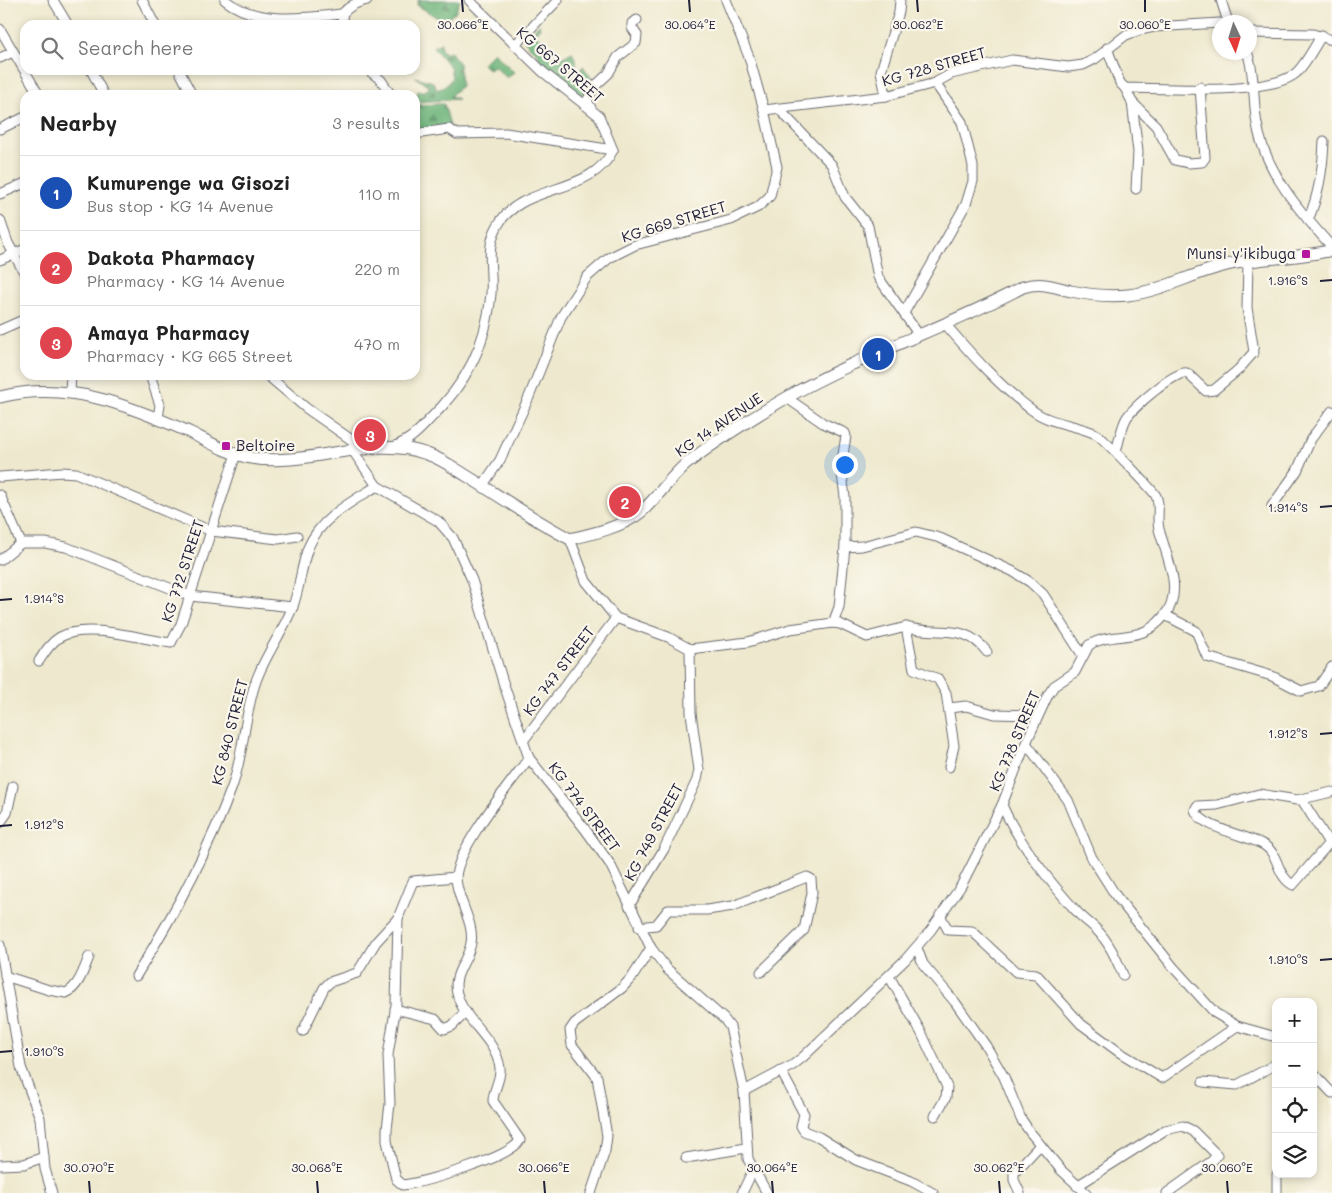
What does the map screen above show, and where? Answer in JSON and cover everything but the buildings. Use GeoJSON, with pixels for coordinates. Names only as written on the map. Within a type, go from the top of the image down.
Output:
{"type":"FeatureCollection","features":[{"type":"Feature","properties":{"kind":"main road","name":"KG 14 AVENUE"},"geometry":{"type":"LineString","coordinates":[[570,539],[606,528],[640,513],[673,477],[704,451],[788,398],[872,355],[946,325],[1023,286],[1035,283],[1100,296],[1128,295],[1225,266],[1248,261],[1306,256],[1332,249]]}},
{"type":"Feature","properties":{"kind":"main road"},"geometry":{"type":"LineString","coordinates":[[0,397],[22,392],[70,392],[112,401],[158,418],[236,454],[274,460],[393,447],[413,450],[439,458],[483,485],[533,520],[570,539]]}},
{"type":"Feature","properties":{"kind":"street"},"geometry":{"type":"LineString","coordinates":[[53,0],[65,20]]}},
{"type":"Feature","properties":{"kind":"street"},"geometry":{"type":"LineString","coordinates":[[142,0],[152,20]]}},
{"type":"Feature","properties":{"kind":"street"},"geometry":{"type":"LineString","coordinates":[[225,0],[235,8],[255,16],[313,17],[342,14],[358,2],[367,0]]}},
{"type":"Feature","properties":{"kind":"street","name":"KG 667 STREET"},"geometry":{"type":"LineString","coordinates":[[469,0],[544,72],[599,116],[613,150]]}},
{"type":"Feature","properties":{"kind":"street"},"geometry":{"type":"LineString","coordinates":[[514,45],[558,0]]}},
{"type":"Feature","properties":{"kind":"street","name":"KG 669 STREET"},"geometry":{"type":"LineString","coordinates":[[483,485],[500,460],[560,316],[587,277],[609,258],[636,245],[731,220],[758,207],[770,196],[776,167],[764,110],[749,57],[726,0]]}},
{"type":"Feature","properties":{"kind":"street"},"geometry":{"type":"LineString","coordinates":[[886,96],[881,71],[899,12],[900,0]]}},
{"type":"Feature","properties":{"kind":"street"},"geometry":{"type":"LineString","coordinates":[[1221,0],[1226,15]]}},
{"type":"Feature","properties":{"kind":"street"},"geometry":{"type":"LineString","coordinates":[[342,14],[343,20]]}},
{"type":"Feature","properties":{"kind":"street"},"geometry":{"type":"LineString","coordinates":[[599,116],[587,102],[595,86],[608,74],[618,56],[636,43],[637,36],[632,28],[632,23],[636,20]]}},
{"type":"Feature","properties":{"kind":"street","name":"KG 728 STREET"},"geometry":{"type":"LineString","coordinates":[[764,110],[886,96],[935,83],[951,74],[1012,60],[1068,67],[1083,65],[1126,35],[1140,30],[1154,27],[1212,23]]}},
{"type":"Feature","properties":{"kind":"street"},"geometry":{"type":"LineString","coordinates":[[0,29],[20,64]]}},
{"type":"Feature","properties":{"kind":"street"},"geometry":{"type":"LineString","coordinates":[[1257,33],[1322,35],[1332,40]]}},
{"type":"Feature","properties":{"kind":"street"},"geometry":{"type":"LineString","coordinates":[[1125,88],[1252,87],[1283,82],[1297,73],[1322,35]]}},
{"type":"Feature","properties":{"kind":"street"},"geometry":{"type":"LineString","coordinates":[[1107,48],[1120,83],[1125,88],[1132,102],[1156,126],[1175,160],[1189,163],[1202,162],[1205,158],[1200,87]]}},
{"type":"Feature","properties":{"kind":"street"},"geometry":{"type":"LineString","coordinates":[[0,58],[13,52]]}},
{"type":"Feature","properties":{"kind":"street"},"geometry":{"type":"LineString","coordinates":[[1248,60],[1257,126],[1263,147],[1279,179],[1308,220],[1332,249]]}},
{"type":"Feature","properties":{"kind":"street"},"geometry":{"type":"LineString","coordinates":[[27,75],[36,90]]}},
{"type":"Feature","properties":{"kind":"street"},"geometry":{"type":"LineString","coordinates":[[94,75],[101,90]]}},
{"type":"Feature","properties":{"kind":"street"},"geometry":{"type":"LineString","coordinates":[[182,75],[189,90]]}},
{"type":"Feature","properties":{"kind":"street"},"geometry":{"type":"LineString","coordinates":[[374,75],[381,80],[388,90]]}},
{"type":"Feature","properties":{"kind":"street"},"geometry":{"type":"LineString","coordinates":[[904,313],[966,204],[973,181],[973,166],[962,122],[935,83]]}},
{"type":"Feature","properties":{"kind":"street"},"geometry":{"type":"LineString","coordinates":[[1132,102],[1138,152],[1136,189]]}},
{"type":"Feature","properties":{"kind":"street"},"geometry":{"type":"LineString","coordinates":[[778,108],[832,165],[846,197],[868,226],[878,277],[919,335]]}},
{"type":"Feature","properties":{"kind":"street"},"geometry":{"type":"LineString","coordinates":[[0,128],[20,119]]}},
{"type":"Feature","properties":{"kind":"street"},"geometry":{"type":"LineString","coordinates":[[393,447],[411,438],[440,410],[459,387],[474,360],[485,332],[491,295],[490,242],[497,225],[512,210],[525,201],[596,173],[608,160],[613,150],[506,134],[457,134],[449,129],[420,133]]}},
{"type":"Feature","properties":{"kind":"street"},"geometry":{"type":"LineString","coordinates":[[1308,220],[1315,205],[1322,170],[1324,141]]}},
{"type":"Feature","properties":{"kind":"street"},"geometry":{"type":"LineString","coordinates":[[0,194],[20,185]]}},
{"type":"Feature","properties":{"kind":"street"},"geometry":{"type":"LineString","coordinates":[[0,220],[20,265]]}},
{"type":"Feature","properties":{"kind":"street"},"geometry":{"type":"LineString","coordinates":[[0,260],[20,251]]}},
{"type":"Feature","properties":{"kind":"street"},"geometry":{"type":"LineString","coordinates":[[1116,452],[1126,418],[1148,397],[1180,373],[1187,373],[1206,390],[1214,390],[1251,356],[1253,345],[1247,308],[1248,261]]}},
{"type":"Feature","properties":{"kind":"street"},"geometry":{"type":"LineString","coordinates":[[0,330],[20,321]]}},
{"type":"Feature","properties":{"kind":"street"},"geometry":{"type":"LineString","coordinates":[[946,325],[966,348],[1033,412],[1096,434],[1116,452],[1155,494],[1158,502],[1159,530],[1173,578],[1173,595],[1165,615],[1196,632],[1207,657],[1272,676],[1301,691],[1319,686],[1332,667]]}},
{"type":"Feature","properties":{"kind":"street"},"geometry":{"type":"LineString","coordinates":[[70,392],[71,380]]}},
{"type":"Feature","properties":{"kind":"street"},"geometry":{"type":"LineString","coordinates":[[152,380],[160,405],[158,418]]}},
{"type":"Feature","properties":{"kind":"street"},"geometry":{"type":"LineString","coordinates":[[273,380],[306,408],[366,450]]}},
{"type":"Feature","properties":{"kind":"street"},"geometry":{"type":"LineString","coordinates":[[788,398],[823,423],[845,433],[846,439],[843,446],[841,467],[845,497],[846,547],[839,606],[833,623]]}},
{"type":"Feature","properties":{"kind":"street"},"geometry":{"type":"LineString","coordinates":[[1272,506],[1297,471],[1315,433],[1332,411]]}},
{"type":"Feature","properties":{"kind":"street","name":"KG 774 STREET"},"geometry":{"type":"LineString","coordinates":[[353,451],[377,486],[438,521],[453,538],[472,580],[502,682],[529,758],[585,828],[610,864],[651,948],[667,969],[724,1019],[730,1027],[744,1091],[746,1148],[753,1170],[767,1193]]}},
{"type":"Feature","properties":{"kind":"street","name":"KG 772 STREET"},"geometry":{"type":"LineString","coordinates":[[39,661],[53,642],[61,636],[78,632],[94,632],[171,643],[178,631],[236,454]]}},
{"type":"Feature","properties":{"kind":"street"},"geometry":{"type":"LineString","coordinates":[[0,478],[62,472],[86,475],[211,531],[278,539],[297,536]]}},
{"type":"Feature","properties":{"kind":"street","name":"KG 840 STREET"},"geometry":{"type":"LineString","coordinates":[[136,976],[161,935],[194,871],[231,789],[238,768],[256,680],[293,607],[309,547],[321,528],[337,511],[377,486]]}},
{"type":"Feature","properties":{"kind":"street"},"geometry":{"type":"LineString","coordinates":[[0,495],[21,544]]}},
{"type":"Feature","properties":{"kind":"street"},"geometry":{"type":"LineString","coordinates":[[846,547],[862,546],[916,532],[940,538],[1012,571],[1030,582],[1043,594],[1083,656]]}},
{"type":"Feature","properties":{"kind":"street"},"geometry":{"type":"LineString","coordinates":[[570,539],[586,581],[616,618],[668,637],[690,649],[748,642],[783,631],[833,623],[840,624],[867,637],[906,627],[921,632],[959,631],[981,644],[987,652]]}},
{"type":"Feature","properties":{"kind":"street"},"geometry":{"type":"LineString","coordinates":[[0,560],[21,544],[45,543],[66,548],[190,596],[293,607]]}},
{"type":"Feature","properties":{"kind":"street","name":"KG 778 STREET"},"geometry":{"type":"LineString","coordinates":[[744,1091],[802,1057],[917,948],[961,886],[1002,805],[1038,715],[1054,686],[1075,672],[1086,648],[1096,641],[1135,636],[1154,625],[1165,615]]}},
{"type":"Feature","properties":{"kind":"street","name":"KG 747 STREET"},"geometry":{"type":"LineString","coordinates":[[523,741],[616,618]]}},
{"type":"Feature","properties":{"kind":"street"},"geometry":{"type":"LineString","coordinates":[[906,627],[914,670],[938,680],[946,693],[954,746],[949,767]]}},
{"type":"Feature","properties":{"kind":"street","name":"KG 749 STREET"},"geometry":{"type":"LineString","coordinates":[[629,906],[664,849],[697,780],[699,770],[691,713],[690,649]]}},
{"type":"Feature","properties":{"kind":"street"},"geometry":{"type":"LineString","coordinates":[[949,708],[966,706],[994,714],[1038,715]]}},
{"type":"Feature","properties":{"kind":"street"},"geometry":{"type":"LineString","coordinates":[[1026,743],[1068,800],[1092,858],[1116,896],[1204,1002],[1215,1013],[1237,1026],[1272,1036]]}},
{"type":"Feature","properties":{"kind":"street"},"geometry":{"type":"LineString","coordinates":[[456,877],[413,881],[398,918],[395,1009],[388,1054],[390,1104],[387,1141],[399,1184],[415,1184],[468,1168],[514,1148],[520,1140],[492,1101],[500,1079],[500,1068],[494,1051],[466,1012],[457,995],[456,986],[459,969],[470,948],[472,935],[456,877],[472,837],[529,758]]}},
{"type":"Feature","properties":{"kind":"street"},"geometry":{"type":"LineString","coordinates":[[0,823],[7,813],[13,786]]}},
{"type":"Feature","properties":{"kind":"street"},"geometry":{"type":"LineString","coordinates":[[1302,800],[1329,843],[1296,884],[1291,884],[1280,870],[1274,854],[1266,846],[1235,836],[1198,816],[1195,810],[1197,806],[1204,804],[1217,805],[1259,794],[1302,800],[1332,792]]}},
{"type":"Feature","properties":{"kind":"street"},"geometry":{"type":"LineString","coordinates":[[1002,805],[1010,825],[1039,865],[1080,915],[1102,936],[1111,948],[1123,975]]}},
{"type":"Feature","properties":{"kind":"street"},"geometry":{"type":"LineString","coordinates":[[640,927],[656,925],[668,910],[707,910],[733,906],[798,879],[807,877],[811,879],[812,893],[804,930],[761,972]]}},
{"type":"Feature","properties":{"kind":"street"},"geometry":{"type":"LineString","coordinates":[[940,915],[948,930],[972,931],[1018,974],[1036,974],[1081,1024],[1119,1052],[1162,1078],[1237,1026]]}},
{"type":"Feature","properties":{"kind":"street"},"geometry":{"type":"LineString","coordinates":[[303,1031],[324,988],[330,982],[357,973],[376,942],[398,918]]}},
{"type":"Feature","properties":{"kind":"street"},"geometry":{"type":"LineString","coordinates":[[0,945],[21,1067],[40,1118],[44,1157],[52,1193]]}},
{"type":"Feature","properties":{"kind":"street"},"geometry":{"type":"LineString","coordinates":[[591,1193],[605,1151],[607,1136],[597,1077],[572,1046],[570,1030],[575,1022],[622,988],[633,976],[651,948]]}},
{"type":"Feature","properties":{"kind":"street"},"geometry":{"type":"LineString","coordinates":[[917,948],[923,964],[955,1002],[986,1046],[1004,1077],[1021,1119],[1040,1145],[1077,1186],[1086,1193]]}},
{"type":"Feature","properties":{"kind":"street"},"geometry":{"type":"LineString","coordinates":[[6,976],[66,993],[73,988],[80,978],[89,957]]}},
{"type":"Feature","properties":{"kind":"street"},"geometry":{"type":"LineString","coordinates":[[889,976],[921,1032],[947,1087],[946,1097],[935,1116]]}},
{"type":"Feature","properties":{"kind":"street"},"geometry":{"type":"LineString","coordinates":[[395,1009],[434,1019],[444,1029],[452,1026],[466,1012]]}},
{"type":"Feature","properties":{"kind":"street"},"geometry":{"type":"LineString","coordinates":[[1203,1082],[1237,1084],[1272,1066]]}},
{"type":"Feature","properties":{"kind":"street"},"geometry":{"type":"LineString","coordinates":[[781,1071],[804,1114],[801,1126],[804,1131],[819,1137],[856,1160],[911,1181],[933,1193]]}},
{"type":"Feature","properties":{"kind":"street"},"geometry":{"type":"LineString","coordinates":[[1317,1077],[1332,1093]]}},
{"type":"Feature","properties":{"kind":"street"},"geometry":{"type":"LineString","coordinates":[[1077,1186],[1165,1130],[1183,1126],[1194,1131],[1217,1155],[1178,1190],[1166,1193]]}},
{"type":"Feature","properties":{"kind":"street"},"geometry":{"type":"LineString","coordinates":[[1020,1193],[1014,1180],[1014,1173],[1040,1145]]}},
{"type":"Feature","properties":{"kind":"street"},"geometry":{"type":"LineString","coordinates":[[686,1158],[746,1148]]}},
{"type":"Feature","properties":{"kind":"street"},"geometry":{"type":"LineString","coordinates":[[0,1165],[24,1164],[44,1157]]}},
{"type":"Feature","properties":{"kind":"street"},"geometry":{"type":"LineString","coordinates":[[742,1193],[753,1170]]}},
{"type":"Feature","properties":{"kind":"street"},"geometry":{"type":"LineString","coordinates":[[1277,1178],[1277,1193]]}},
{"type":"Feature","properties":{"kind":"green space"},"geometry":{"type":"Polygon","coordinates":[[[418,0],[460,0],[456,11],[444,22],[417,5],[418,0]]]}},
{"type":"Feature","properties":{"kind":"green space"},"geometry":{"type":"Polygon","coordinates":[[[539,24],[540,28],[532,35],[532,39],[535,36],[539,38],[562,58],[572,52],[577,63],[571,71],[572,75],[577,75],[583,66],[592,79],[584,93],[579,95],[571,87],[563,86],[567,81],[557,82],[551,71],[544,72],[536,62],[539,55],[524,41],[539,24]]]}},
{"type":"Feature","properties":{"kind":"green space"},"geometry":{"type":"Polygon","coordinates":[[[441,43],[441,49],[446,54],[450,51],[459,64],[461,86],[450,96],[458,99],[420,102],[420,91],[425,91],[430,87],[415,77],[433,82],[437,90],[446,86],[452,78],[450,67],[433,47],[441,43]]]}},
{"type":"Feature","properties":{"kind":"green space"},"geometry":{"type":"Polygon","coordinates":[[[494,52],[514,72],[507,78],[494,66],[489,69],[482,64],[494,52]]]}},
{"type":"Feature","properties":{"kind":"green space"},"geometry":{"type":"Polygon","coordinates":[[[444,104],[450,125],[420,129],[420,105],[444,104]]]}},
{"type":"Feature","properties":{"kind":"place","name":"Munsi y'ikibuga"},"geometry":{"type":"Point","coordinates":[1306,254]}},
{"type":"Feature","properties":{"kind":"place","name":"Kumurenge wa Gisozi"},"geometry":{"type":"Point","coordinates":[878,354]}},
{"type":"Feature","properties":{"kind":"place","name":"Amaya Pharmacy"},"geometry":{"type":"Point","coordinates":[370,435]}},
{"type":"Feature","properties":{"kind":"place","name":"Beltoire"},"geometry":{"type":"Point","coordinates":[226,446]}},
{"type":"Feature","properties":{"kind":"place","name":"Dakota Pharmacy"},"geometry":{"type":"Point","coordinates":[625,502]}}]}
